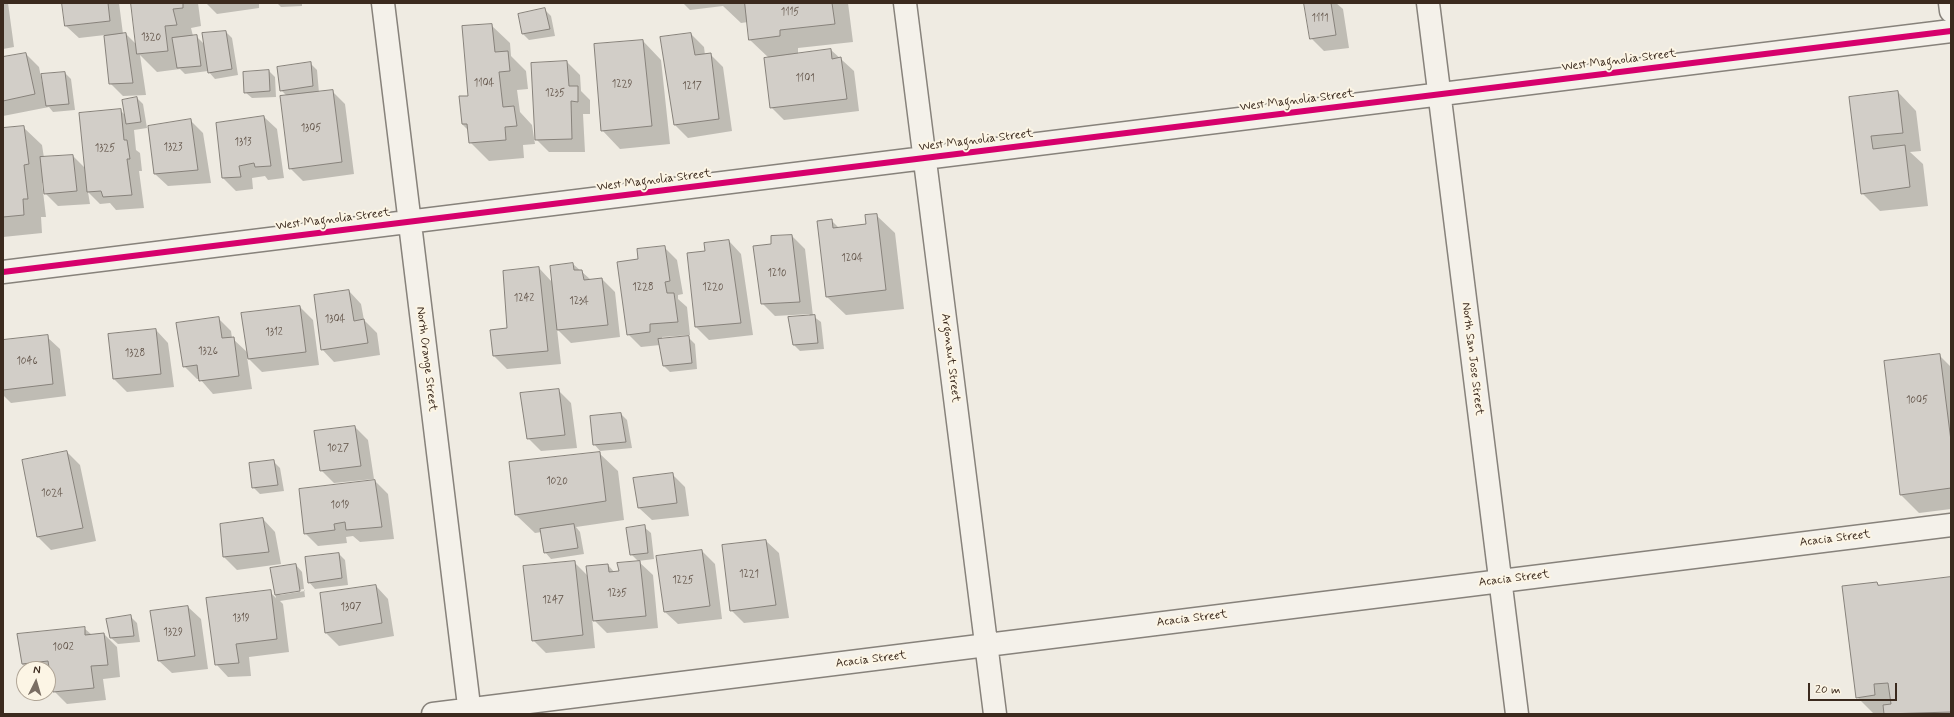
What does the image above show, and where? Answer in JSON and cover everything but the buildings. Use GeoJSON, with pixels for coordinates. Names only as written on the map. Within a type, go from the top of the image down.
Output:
{"type":"FeatureCollection","features":[{"type":"Feature","properties":{"kind":"street","name":"North Orange Street"},"geometry":{"type":"LineString","coordinates":[[383,3],[469,712]]}},
{"type":"Feature","properties":{"kind":"street","name":"Argonaut Street"},"geometry":{"type":"LineString","coordinates":[[905,3],[995,714]]}},
{"type":"Feature","properties":{"kind":"street","name":"North San Jose Street"},"geometry":{"type":"LineString","coordinates":[[1428,3],[1517,714]]}},
{"type":"Feature","properties":{"kind":"street"},"geometry":{"type":"LineString","coordinates":[[1950,3],[1951,11]]}},
{"type":"Feature","properties":{"kind":"street","name":"West Magnolia Street"},"geometry":{"type":"LineString","coordinates":[[3,272],[1951,31]]}},
{"type":"Feature","properties":{"kind":"street","name":"Acacia Street"},"geometry":{"type":"LineString","coordinates":[[433,714],[469,712],[986,645],[1951,524]]}},
{"type":"Feature","properties":{"kind":"cycle path"},"geometry":{"type":"LineString","coordinates":[[3,272],[1951,31]]}}]}
